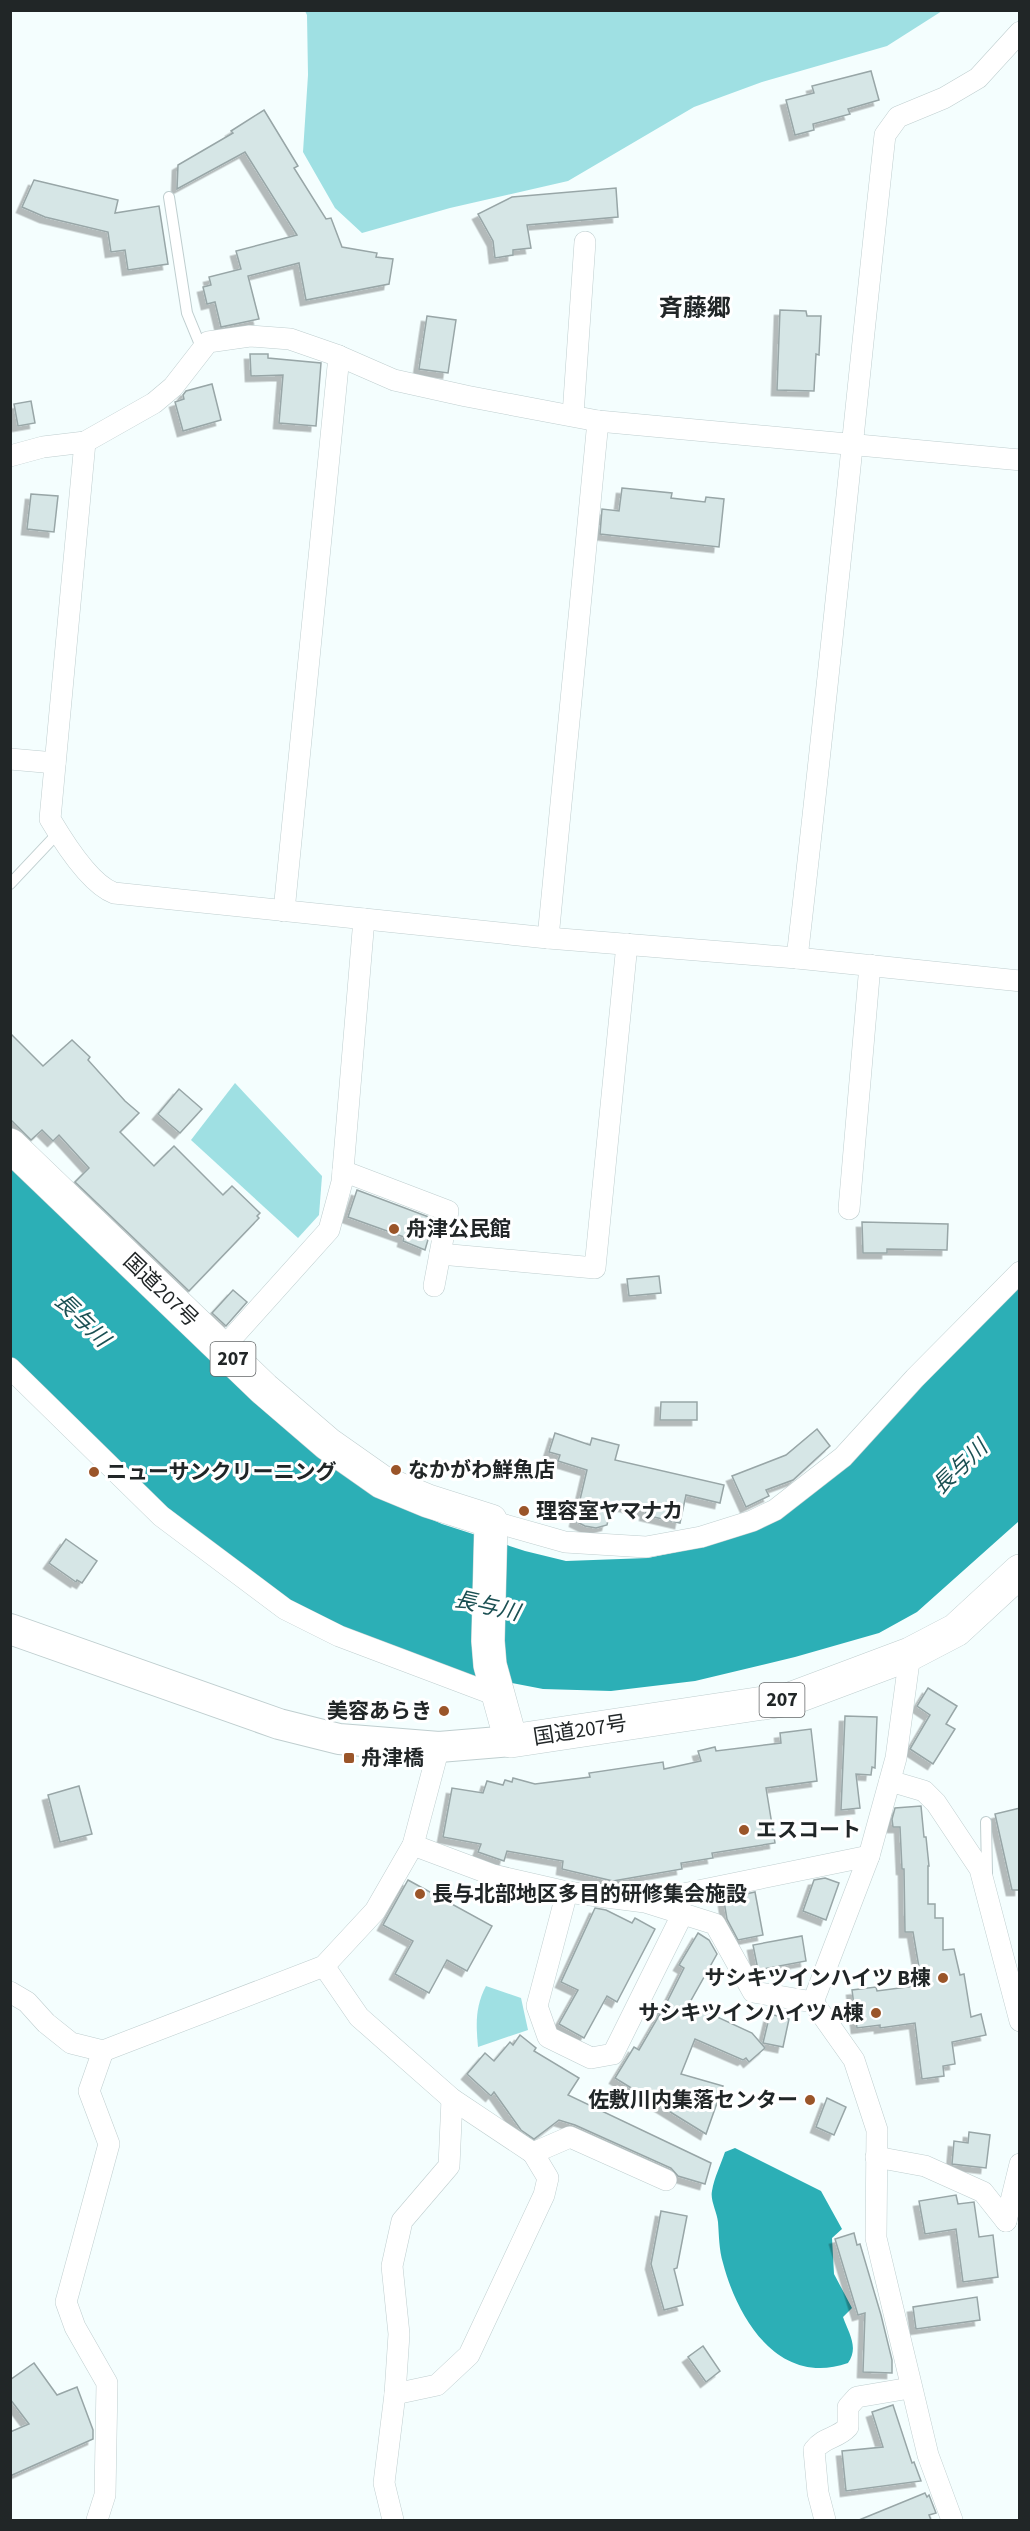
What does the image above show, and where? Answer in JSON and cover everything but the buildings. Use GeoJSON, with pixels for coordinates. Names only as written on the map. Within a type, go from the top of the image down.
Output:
{"type":"FeatureCollection","features":[{"type":"Feature","properties":{"kind":"highway","name":"国道207号"},"geometry":{"type":"LineString","coordinates":[[10,1145],[264,1389],[328,1444],[382,1482],[491,1527],[488,1641],[490,1665],[511,1741],[790,1699],[910,1654],[956,1630],[1020,1570]]}},
{"type":"Feature","properties":{"kind":"street"},"geometry":{"type":"LineString","coordinates":[[797,958],[826,710],[851,443],[885,135],[898,117],[944,98],[978,78],[1020,32]]}},
{"type":"Feature","properties":{"kind":"street"},"geometry":{"type":"LineString","coordinates":[[573,415],[585,242]]}},
{"type":"Feature","properties":{"kind":"street"},"geometry":{"type":"LineString","coordinates":[[10,456],[43,447],[85,442],[154,403],[173,387],[201,347],[208,342],[250,336],[290,339],[339,356],[394,380],[598,421],[1020,460]]}},
{"type":"Feature","properties":{"kind":"street"},"geometry":{"type":"LineString","coordinates":[[284,911],[339,356]]}},
{"type":"Feature","properties":{"kind":"street"},"geometry":{"type":"LineString","coordinates":[[548,938],[598,421]]}},
{"type":"Feature","properties":{"kind":"street"},"geometry":{"type":"LineString","coordinates":[[85,442],[50,819],[103,889],[114,893],[364,920],[548,938],[797,958],[1020,981]]}},
{"type":"Feature","properties":{"kind":"street"},"geometry":{"type":"LineString","coordinates":[[10,759],[55,763]]}},
{"type":"Feature","properties":{"kind":"street"},"geometry":{"type":"LineString","coordinates":[[223,1348],[329,1230],[343,1171],[364,920]]}},
{"type":"Feature","properties":{"kind":"street"},"geometry":{"type":"LineString","coordinates":[[440,1254],[595,1268],[627,944]]}},
{"type":"Feature","properties":{"kind":"street"},"geometry":{"type":"LineString","coordinates":[[849,1209],[870,965]]}},
{"type":"Feature","properties":{"kind":"street"},"geometry":{"type":"LineString","coordinates":[[343,1171],[448,1211],[434,1286]]}},
{"type":"Feature","properties":{"kind":"street"},"geometry":{"type":"LineString","coordinates":[[491,1527],[565,1542],[646,1547],[701,1537],[752,1521],[775,1510],[843,1457],[915,1378],[1020,1272]]}},
{"type":"Feature","properties":{"kind":"street"},"geometry":{"type":"LineString","coordinates":[[10,1368],[161,1516],[285,1609],[339,1636],[496,1689]]}},
{"type":"Feature","properties":{"kind":"street"},"geometry":{"type":"LineString","coordinates":[[10,1629],[279,1724],[339,1739],[440,1747],[511,1741]]}},
{"type":"Feature","properties":{"kind":"street"},"geometry":{"type":"LineString","coordinates":[[813,2002],[869,1856],[890,1781],[896,1758],[910,1654]]}},
{"type":"Feature","properties":{"kind":"street"},"geometry":{"type":"LineString","coordinates":[[11,1992],[27,2002],[46,2023],[71,2043],[103,2051],[324,1966],[375,1911],[413,1845],[440,1747]]}},
{"type":"Feature","properties":{"kind":"street"},"geometry":{"type":"LineString","coordinates":[[890,1781],[924,1791],[936,1803],[980,1869],[1020,2021]]}},
{"type":"Feature","properties":{"kind":"street"},"geometry":{"type":"LineString","coordinates":[[413,1845],[493,1875],[567,1892],[645,1902],[715,1924],[753,1992],[813,2002],[854,2060],[877,2130],[876,2238],[910,2388],[928,2455],[952,2520]]}},
{"type":"Feature","properties":{"kind":"street"},"geometry":{"type":"LineString","coordinates":[[645,1902],[869,1856]]}},
{"type":"Feature","properties":{"kind":"street"},"geometry":{"type":"LineString","coordinates":[[567,1892],[537,2006],[548,2037],[591,2058],[613,2054],[683,1913]]}},
{"type":"Feature","properties":{"kind":"street"},"geometry":{"type":"LineString","coordinates":[[324,1966],[359,2017],[452,2098],[533,2153],[548,2178],[544,2195],[470,2355],[438,2385],[395,2394]]}},
{"type":"Feature","properties":{"kind":"street"},"geometry":{"type":"LineString","coordinates":[[97,2520],[105,2494],[107,2383],[75,2326],[66,2302],[109,2144],[88,2091],[103,2051]]}},
{"type":"Feature","properties":{"kind":"street"},"geometry":{"type":"LineString","coordinates":[[393,2520],[384,2483],[395,2394],[399,2334],[392,2266],[402,2221],[449,2166],[452,2098]]}},
{"type":"Feature","properties":{"kind":"street"},"geometry":{"type":"LineString","coordinates":[[533,2153],[570,2137],[666,2180]]}},
{"type":"Feature","properties":{"kind":"street"},"geometry":{"type":"LineString","coordinates":[[876,2157],[925,2166],[983,2192],[1006,2221],[1020,2164]]}},
{"type":"Feature","properties":{"kind":"street"},"geometry":{"type":"LineString","coordinates":[[825,2520],[818,2493],[814,2450],[821,2440],[842,2434],[848,2427],[848,2408],[857,2397],[910,2388]]}},
{"type":"Feature","properties":{"kind":"lane"},"geometry":{"type":"LineString","coordinates":[[169,197],[187,313],[201,347]]}},
{"type":"Feature","properties":{"kind":"lane"},"geometry":{"type":"LineString","coordinates":[[10,884],[58,832]]}},
{"type":"Feature","properties":{"kind":"lane"},"geometry":{"type":"LineString","coordinates":[[986,1822],[987,1900]]}},
{"type":"Feature","properties":{"kind":"shaded area"},"geometry":{"type":"Polygon","coordinates":[[[305,11],[942,11],[887,46],[762,82],[694,107],[568,181],[450,208],[362,233],[335,208],[303,152],[308,75],[307,15],[305,11]]]}},
{"type":"Feature","properties":{"kind":"shaded area"},"geometry":{"type":"Polygon","coordinates":[[[235,1083],[322,1176],[319,1215],[298,1238],[191,1140],[235,1083]]]}},
{"type":"Feature","properties":{"kind":"shaded area"},"geometry":{"type":"Polygon","coordinates":[[[486,1986],[521,1998],[528,2030],[478,2047],[477,2016],[486,1986]]]}},
{"type":"Feature","properties":{"kind":"water","name":"長与川"},"geometry":{"type":"Polygon","coordinates":[[[10,1164],[371,1493],[442,1524],[525,1551],[566,1561],[648,1558],[705,1546],[777,1518],[1019,1280],[1019,1521],[917,1612],[879,1633],[795,1657],[695,1681],[611,1691],[543,1689],[464,1674],[363,1636],[287,1600],[164,1505],[11,1357],[10,1164]]]}},
{"type":"Feature","properties":{"kind":"water"},"geometry":{"type":"Polygon","coordinates":[[[735,2148],[821,2191],[842,2229],[832,2238],[834,2274],[852,2308],[843,2317],[853,2346],[848,2363],[823,2368],[801,2366],[782,2357],[765,2343],[739,2306],[722,2258],[712,2195],[714,2181],[725,2152],[735,2148]]]}},
{"type":"Feature","properties":{"kind":"place","name":"舟津公民館"},"geometry":{"type":"Point","coordinates":[394,1229]}},
{"type":"Feature","properties":{"kind":"place","name":"なかがわ鮮魚店"},"geometry":{"type":"Point","coordinates":[396,1470]}},
{"type":"Feature","properties":{"kind":"place","name":"ニューサンクリーニング"},"geometry":{"type":"Point","coordinates":[94,1472]}},
{"type":"Feature","properties":{"kind":"place","name":"理容室ヤマナカ"},"geometry":{"type":"Point","coordinates":[524,1511]}},
{"type":"Feature","properties":{"kind":"place","name":"美容あらき"},"geometry":{"type":"Point","coordinates":[444,1711]}},
{"type":"Feature","properties":{"kind":"place","name":"舟津橋"},"geometry":{"type":"Point","coordinates":[349,1758]}},
{"type":"Feature","properties":{"kind":"place","name":"エスコート"},"geometry":{"type":"Point","coordinates":[744,1830]}},
{"type":"Feature","properties":{"kind":"place","name":"長与北部地区多目的研修集会施設"},"geometry":{"type":"Point","coordinates":[420,1894]}},
{"type":"Feature","properties":{"kind":"place","name":"サシキツインハイツ B棟"},"geometry":{"type":"Point","coordinates":[943,1978]}},
{"type":"Feature","properties":{"kind":"place","name":"サシキツインハイツ A棟"},"geometry":{"type":"Point","coordinates":[876,2013]}},
{"type":"Feature","properties":{"kind":"place","name":"佐敷川内集落センター"},"geometry":{"type":"Point","coordinates":[810,2100]}},
{"type":"Feature","properties":{"kind":"district","name":"斉藤郷"},"geometry":{"type":"Point","coordinates":[695,308]}}]}
